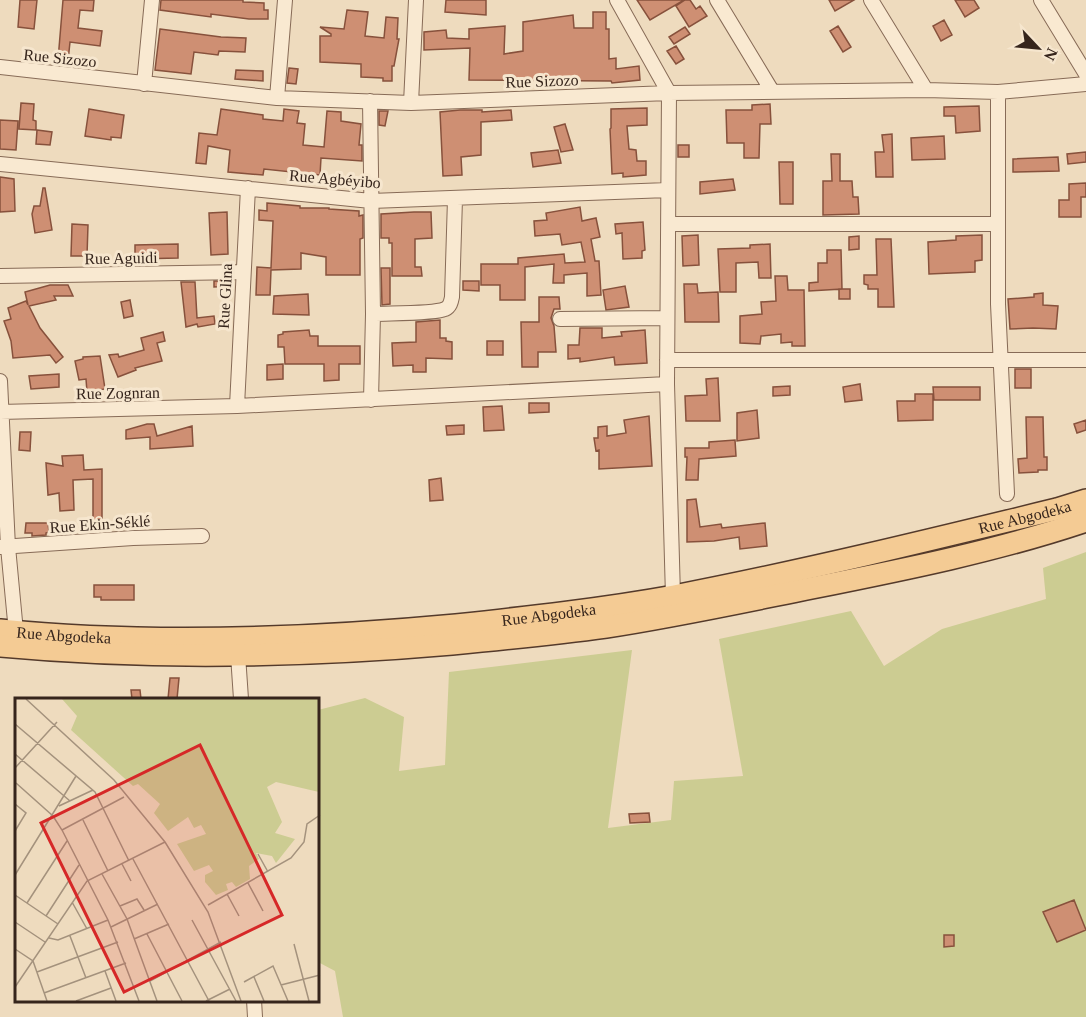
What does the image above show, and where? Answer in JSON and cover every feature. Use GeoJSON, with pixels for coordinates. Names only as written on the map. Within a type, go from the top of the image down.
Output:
{"type":"FeatureCollection","features":[{"type":"Feature","properties":{"kind":"main road","name":"Rue Abgodeka"},"geometry":{"type":"LineString","coordinates":[[8,631],[71,636],[204,638],[333,635],[536,616],[673,596],[876,553],[1086,500]]}},
{"type":"Feature","properties":{"kind":"main road","name":"Rue Abgodeka"},"geometry":{"type":"LineString","coordinates":[[0,646],[74,652],[238,655],[357,652],[542,635],[669,617],[883,573],[999,546],[1086,521]]}},
{"type":"Feature","properties":{"kind":"street"},"geometry":{"type":"LineString","coordinates":[[144,84],[152,0]]}},
{"type":"Feature","properties":{"kind":"street"},"geometry":{"type":"LineString","coordinates":[[277,98],[285,0]]}},
{"type":"Feature","properties":{"kind":"street"},"geometry":{"type":"LineString","coordinates":[[411,103],[416,0]]}},
{"type":"Feature","properties":{"kind":"street"},"geometry":{"type":"LineString","coordinates":[[616,0],[669,93],[667,384],[673,596]]}},
{"type":"Feature","properties":{"kind":"street"},"geometry":{"type":"LineString","coordinates":[[717,0],[772,91]]}},
{"type":"Feature","properties":{"kind":"street"},"geometry":{"type":"LineString","coordinates":[[871,0],[926,90]]}},
{"type":"Feature","properties":{"kind":"street"},"geometry":{"type":"LineString","coordinates":[[1041,0],[1086,74]]}},
{"type":"Feature","properties":{"kind":"street","name":"Rue Sizozo"},"geometry":{"type":"LineString","coordinates":[[0,68],[277,98],[411,103],[772,91],[998,92],[1086,84]]}},
{"type":"Feature","properties":{"kind":"street"},"geometry":{"type":"LineString","coordinates":[[998,92],[997,224],[1007,494]]}},
{"type":"Feature","properties":{"kind":"street"},"geometry":{"type":"LineString","coordinates":[[370,101],[373,314],[371,400]]}},
{"type":"Feature","properties":{"kind":"street","name":"Rue Agbéyibo"},"geometry":{"type":"LineString","coordinates":[[0,164],[371,201],[668,190]]}},
{"type":"Feature","properties":{"kind":"street","name":"Rue Glina"},"geometry":{"type":"LineString","coordinates":[[237,406],[248,188]]}},
{"type":"Feature","properties":{"kind":"street"},"geometry":{"type":"LineString","coordinates":[[373,314],[437,310],[448,307],[452,297],[455,199]]}},
{"type":"Feature","properties":{"kind":"street"},"geometry":{"type":"LineString","coordinates":[[668,224],[997,224]]}},
{"type":"Feature","properties":{"kind":"street","name":"Rue Aguidi"},"geometry":{"type":"LineString","coordinates":[[0,276],[243,272]]}},
{"type":"Feature","properties":{"kind":"street"},"geometry":{"type":"LineString","coordinates":[[560,319],[667,318]]}},
{"type":"Feature","properties":{"kind":"street"},"geometry":{"type":"LineString","coordinates":[[667,360],[1086,360]]}},
{"type":"Feature","properties":{"kind":"street"},"geometry":{"type":"LineString","coordinates":[[0,381],[8,631]]}},
{"type":"Feature","properties":{"kind":"street","name":"Rue Zognran"},"geometry":{"type":"LineString","coordinates":[[1,412],[237,406],[667,384]]}},
{"type":"Feature","properties":{"kind":"street","name":"Rue Ekin-Séklé"},"geometry":{"type":"LineString","coordinates":[[4,547],[133,538],[202,536]]}},
{"type":"Feature","properties":{"kind":"street"},"geometry":{"type":"LineString","coordinates":[[238,655],[242,698]]}},
{"type":"Feature","properties":{"kind":"street"},"geometry":{"type":"LineString","coordinates":[[254,1002],[255,1017]]}},
{"type":"Feature","properties":{"kind":"green space"},"geometry":{"type":"Polygon","coordinates":[[[1086,552],[1086,1017],[343,1017],[335,971],[320,963],[320,709],[365,698],[404,717],[399,771],[445,765],[449,672],[632,650],[608,828],[671,820],[674,781],[743,776],[719,639],[851,611],[884,666],[942,629],[1046,599],[1043,568],[1086,552]]]}},
{"type":"Feature","properties":{"kind":"building"},"geometry":{"type":"Polygon","coordinates":[[[20,0],[37,0],[34,29],[18,27],[20,0]]]}},
{"type":"Feature","properties":{"kind":"building"},"geometry":{"type":"Polygon","coordinates":[[[63,0],[94,0],[93,11],[80,10],[78,28],[102,31],[100,46],[70,42],[68,61],[58,60],[63,0]]]}},
{"type":"Feature","properties":{"kind":"building"},"geometry":{"type":"Polygon","coordinates":[[[161,0],[243,0],[243,2],[264,3],[264,10],[268,10],[268,19],[211,14],[211,17],[160,10],[161,0]]]}},
{"type":"Feature","properties":{"kind":"building"},"geometry":{"type":"Polygon","coordinates":[[[446,0],[486,0],[486,15],[445,12],[446,0]]]}},
{"type":"Feature","properties":{"kind":"building"},"geometry":{"type":"Polygon","coordinates":[[[637,0],[684,0],[650,20],[637,0]]]}},
{"type":"Feature","properties":{"kind":"building"},"geometry":{"type":"Polygon","coordinates":[[[685,0],[690,0],[696,9],[700,6],[707,16],[689,27],[676,6],[685,0]]]}},
{"type":"Feature","properties":{"kind":"building"},"geometry":{"type":"Polygon","coordinates":[[[829,0],[854,0],[835,11],[829,0]]]}},
{"type":"Feature","properties":{"kind":"building"},"geometry":{"type":"Polygon","coordinates":[[[955,0],[974,0],[979,8],[965,17],[955,0]]]}},
{"type":"Feature","properties":{"kind":"building"},"geometry":{"type":"Polygon","coordinates":[[[347,10],[368,12],[365,36],[384,38],[386,17],[398,18],[397,39],[399,39],[394,66],[392,66],[392,81],[383,81],[383,78],[361,77],[361,64],[320,62],[320,36],[331,36],[331,34],[320,27],[344,29],[347,10]]]}},
{"type":"Feature","properties":{"kind":"building"},"geometry":{"type":"Polygon","coordinates":[[[593,12],[606,12],[606,29],[609,29],[609,59],[616,58],[616,69],[639,66],[640,80],[612,83],[611,81],[469,80],[470,48],[424,50],[424,32],[446,30],[447,38],[469,39],[469,29],[505,26],[504,54],[523,51],[523,22],[573,15],[574,28],[593,28],[593,12]]]}},
{"type":"Feature","properties":{"kind":"building"},"geometry":{"type":"Polygon","coordinates":[[[944,20],[952,35],[941,41],[933,26],[944,20]]]}},
{"type":"Feature","properties":{"kind":"building"},"geometry":{"type":"Polygon","coordinates":[[[838,26],[851,47],[843,52],[830,31],[838,26]]]}},
{"type":"Feature","properties":{"kind":"building"},"geometry":{"type":"Polygon","coordinates":[[[685,27],[690,34],[674,44],[669,37],[685,27]]]}},
{"type":"Feature","properties":{"kind":"building"},"geometry":{"type":"Polygon","coordinates":[[[160,29],[246,38],[245,52],[219,51],[218,55],[194,52],[191,74],[155,70],[160,29]]]}},
{"type":"Feature","properties":{"kind":"building"},"geometry":{"type":"Polygon","coordinates":[[[676,46],[684,59],[676,64],[667,51],[676,46]]]}},
{"type":"Feature","properties":{"kind":"building"},"geometry":{"type":"Polygon","coordinates":[[[289,68],[298,69],[296,84],[287,83],[289,68]]]}},
{"type":"Feature","properties":{"kind":"building"},"geometry":{"type":"Polygon","coordinates":[[[236,70],[263,71],[263,81],[235,79],[236,70]]]}},
{"type":"Feature","properties":{"kind":"building"},"geometry":{"type":"Polygon","coordinates":[[[21,103],[34,104],[33,120],[36,121],[36,130],[19,129],[21,103]]]}},
{"type":"Feature","properties":{"kind":"building"},"geometry":{"type":"Polygon","coordinates":[[[770,104],[771,124],[760,124],[759,158],[744,158],[744,143],[727,143],[726,110],[752,110],[752,105],[770,104]]]}},
{"type":"Feature","properties":{"kind":"building"},"geometry":{"type":"Polygon","coordinates":[[[979,106],[980,131],[956,133],[955,116],[944,116],[944,107],[979,106]]]}},
{"type":"Feature","properties":{"kind":"building"},"geometry":{"type":"Polygon","coordinates":[[[647,108],[647,125],[627,126],[629,149],[636,150],[637,161],[646,161],[646,175],[623,177],[623,173],[612,174],[611,109],[647,108]]]}},
{"type":"Feature","properties":{"kind":"building"},"geometry":{"type":"Polygon","coordinates":[[[89,109],[124,115],[121,138],[111,137],[111,140],[85,136],[89,109]]]}},
{"type":"Feature","properties":{"kind":"building"},"geometry":{"type":"Polygon","coordinates":[[[221,109],[263,115],[263,119],[283,121],[284,109],[299,111],[297,123],[305,124],[303,145],[324,147],[327,111],[341,112],[341,121],[361,124],[359,145],[362,145],[362,161],[321,158],[320,175],[264,169],[263,175],[228,172],[230,150],[208,146],[206,164],[196,163],[199,133],[217,135],[221,109]]]}},
{"type":"Feature","properties":{"kind":"building"},"geometry":{"type":"Polygon","coordinates":[[[482,110],[482,112],[511,110],[512,120],[481,122],[481,155],[461,157],[462,175],[443,176],[440,112],[482,110]]]}},
{"type":"Feature","properties":{"kind":"building"},"geometry":{"type":"Polygon","coordinates":[[[379,111],[388,111],[385,126],[379,125],[379,111]]]}},
{"type":"Feature","properties":{"kind":"building"},"geometry":{"type":"Polygon","coordinates":[[[0,120],[18,121],[16,150],[0,149],[0,120]]]}},
{"type":"Feature","properties":{"kind":"building"},"geometry":{"type":"Polygon","coordinates":[[[565,124],[573,150],[561,152],[554,127],[565,124]]]}},
{"type":"Feature","properties":{"kind":"building"},"geometry":{"type":"Polygon","coordinates":[[[37,130],[52,132],[50,145],[36,144],[37,130]]]}},
{"type":"Feature","properties":{"kind":"building"},"geometry":{"type":"Polygon","coordinates":[[[892,134],[893,177],[876,177],[875,152],[884,152],[882,135],[892,134]]]}},
{"type":"Feature","properties":{"kind":"building"},"geometry":{"type":"Polygon","coordinates":[[[944,136],[945,159],[912,160],[911,138],[944,136]]]}},
{"type":"Feature","properties":{"kind":"building"},"geometry":{"type":"Polygon","coordinates":[[[678,145],[689,145],[689,157],[678,157],[678,145]]]}},
{"type":"Feature","properties":{"kind":"building"},"geometry":{"type":"Polygon","coordinates":[[[558,150],[561,163],[533,167],[531,153],[558,150]]]}},
{"type":"Feature","properties":{"kind":"building"},"geometry":{"type":"Polygon","coordinates":[[[1086,152],[1086,162],[1068,164],[1067,154],[1086,152]]]}},
{"type":"Feature","properties":{"kind":"building"},"geometry":{"type":"Polygon","coordinates":[[[831,154],[840,154],[840,181],[852,181],[853,197],[858,197],[859,214],[823,215],[823,181],[832,181],[831,154]]]}},
{"type":"Feature","properties":{"kind":"building"},"geometry":{"type":"Polygon","coordinates":[[[1058,157],[1059,171],[1013,172],[1013,159],[1058,157]]]}},
{"type":"Feature","properties":{"kind":"building"},"geometry":{"type":"Polygon","coordinates":[[[779,162],[793,162],[793,204],[780,204],[779,162]]]}},
{"type":"Feature","properties":{"kind":"building"},"geometry":{"type":"Polygon","coordinates":[[[0,177],[14,179],[15,211],[0,212],[0,177]]]}},
{"type":"Feature","properties":{"kind":"building"},"geometry":{"type":"Polygon","coordinates":[[[733,179],[735,190],[700,194],[700,182],[733,179]]]}},
{"type":"Feature","properties":{"kind":"building"},"geometry":{"type":"Polygon","coordinates":[[[1086,183],[1086,197],[1081,197],[1081,217],[1059,217],[1059,200],[1069,200],[1069,184],[1086,183]]]}},
{"type":"Feature","properties":{"kind":"building"},"geometry":{"type":"Polygon","coordinates":[[[43,188],[45,188],[52,230],[35,233],[32,214],[34,206],[40,206],[43,188]]]}},
{"type":"Feature","properties":{"kind":"building"},"geometry":{"type":"Polygon","coordinates":[[[267,203],[300,206],[300,208],[359,211],[359,216],[363,215],[360,275],[326,275],[326,257],[301,253],[301,269],[271,270],[270,295],[256,295],[257,267],[271,268],[273,221],[259,220],[259,210],[267,211],[267,203]]]}},
{"type":"Feature","properties":{"kind":"building"},"geometry":{"type":"Polygon","coordinates":[[[580,207],[582,221],[596,218],[600,237],[591,239],[595,261],[599,261],[601,295],[587,296],[587,273],[564,275],[564,283],[553,283],[554,264],[525,267],[525,300],[500,300],[500,285],[481,285],[481,264],[518,264],[518,258],[564,254],[565,263],[585,262],[581,242],[562,245],[560,234],[535,236],[534,221],[547,220],[546,213],[580,207]]]}},
{"type":"Feature","properties":{"kind":"building"},"geometry":{"type":"Polygon","coordinates":[[[227,212],[228,254],[211,255],[209,213],[227,212]]]}},
{"type":"Feature","properties":{"kind":"building"},"geometry":{"type":"Polygon","coordinates":[[[431,212],[432,238],[415,239],[415,267],[421,267],[422,276],[392,276],[392,243],[389,243],[389,238],[381,238],[381,214],[431,212]]]}},
{"type":"Feature","properties":{"kind":"building"},"geometry":{"type":"Polygon","coordinates":[[[643,222],[645,250],[642,251],[642,258],[623,259],[622,233],[616,234],[615,224],[643,222]]]}},
{"type":"Feature","properties":{"kind":"building"},"geometry":{"type":"Polygon","coordinates":[[[72,224],[88,225],[87,256],[71,256],[72,224]]]}},
{"type":"Feature","properties":{"kind":"building"},"geometry":{"type":"Polygon","coordinates":[[[698,235],[699,265],[683,266],[682,236],[698,235]]]}},
{"type":"Feature","properties":{"kind":"building"},"geometry":{"type":"Polygon","coordinates":[[[982,235],[982,260],[975,261],[975,272],[929,274],[928,242],[956,240],[956,236],[982,235]]]}},
{"type":"Feature","properties":{"kind":"building"},"geometry":{"type":"Polygon","coordinates":[[[859,236],[859,249],[849,250],[849,237],[859,236]]]}},
{"type":"Feature","properties":{"kind":"building"},"geometry":{"type":"Polygon","coordinates":[[[876,239],[891,239],[894,307],[878,307],[878,289],[868,289],[868,285],[864,284],[864,275],[877,275],[876,239]]]}},
{"type":"Feature","properties":{"kind":"building"},"geometry":{"type":"Polygon","coordinates":[[[178,244],[178,258],[135,259],[135,245],[178,244]]]}},
{"type":"Feature","properties":{"kind":"building"},"geometry":{"type":"Polygon","coordinates":[[[770,244],[771,278],[759,278],[758,262],[736,263],[736,292],[720,292],[718,249],[750,248],[750,245],[770,244]]]}},
{"type":"Feature","properties":{"kind":"building"},"geometry":{"type":"Polygon","coordinates":[[[827,250],[841,250],[842,289],[809,291],[809,283],[818,282],[818,263],[827,263],[827,250]]]}},
{"type":"Feature","properties":{"kind":"building"},"geometry":{"type":"Polygon","coordinates":[[[381,268],[390,268],[390,304],[382,305],[381,268]]]}},
{"type":"Feature","properties":{"kind":"building"},"geometry":{"type":"Polygon","coordinates":[[[775,276],[787,276],[788,290],[804,290],[805,346],[792,346],[792,342],[781,343],[781,334],[761,336],[760,344],[740,343],[740,316],[762,314],[761,302],[776,301],[775,276]]]}},
{"type":"Feature","properties":{"kind":"building"},"geometry":{"type":"Polygon","coordinates":[[[214,281],[231,281],[231,286],[214,287],[214,281]]]}},
{"type":"Feature","properties":{"kind":"building"},"geometry":{"type":"Polygon","coordinates":[[[463,281],[479,281],[479,291],[463,290],[463,281]]]}},
{"type":"Feature","properties":{"kind":"building"},"geometry":{"type":"Polygon","coordinates":[[[181,282],[195,282],[197,318],[214,316],[215,324],[198,327],[197,324],[186,327],[181,282]]]}},
{"type":"Feature","properties":{"kind":"building"},"geometry":{"type":"Polygon","coordinates":[[[684,284],[697,284],[698,293],[718,292],[719,322],[685,322],[684,284]]]}},
{"type":"Feature","properties":{"kind":"building"},"geometry":{"type":"Polygon","coordinates":[[[50,285],[68,285],[73,296],[54,296],[56,300],[29,306],[40,328],[63,357],[56,363],[50,355],[13,358],[11,341],[4,321],[11,319],[8,308],[26,301],[28,305],[25,292],[50,285]]]}},
{"type":"Feature","properties":{"kind":"building"},"geometry":{"type":"Polygon","coordinates":[[[625,286],[629,307],[606,310],[603,290],[625,286]]]}},
{"type":"Feature","properties":{"kind":"building"},"geometry":{"type":"Polygon","coordinates":[[[839,289],[850,289],[850,299],[839,299],[839,289]]]}},
{"type":"Feature","properties":{"kind":"building"},"geometry":{"type":"Polygon","coordinates":[[[1043,293],[1043,305],[1058,306],[1056,329],[1010,329],[1008,299],[1034,297],[1034,294],[1043,293]]]}},
{"type":"Feature","properties":{"kind":"building"},"geometry":{"type":"Polygon","coordinates":[[[308,294],[309,315],[273,314],[274,296],[308,294]]]}},
{"type":"Feature","properties":{"kind":"building"},"geometry":{"type":"Polygon","coordinates":[[[539,297],[559,297],[560,309],[554,309],[551,318],[554,326],[556,352],[538,352],[538,367],[522,367],[521,322],[539,322],[539,297]]]}},
{"type":"Feature","properties":{"kind":"building"},"geometry":{"type":"Polygon","coordinates":[[[130,300],[133,316],[124,318],[121,302],[130,300]]]}},
{"type":"Feature","properties":{"kind":"building"},"geometry":{"type":"Polygon","coordinates":[[[440,320],[440,338],[446,338],[446,341],[452,342],[452,359],[426,358],[426,372],[413,372],[413,365],[393,366],[392,343],[416,342],[416,322],[440,320]]]}},
{"type":"Feature","properties":{"kind":"building"},"geometry":{"type":"Polygon","coordinates":[[[580,328],[602,328],[602,338],[622,336],[621,332],[645,330],[647,363],[615,365],[614,357],[580,362],[580,358],[568,359],[568,345],[579,345],[580,328]]]}},
{"type":"Feature","properties":{"kind":"building"},"geometry":{"type":"Polygon","coordinates":[[[309,330],[310,336],[318,336],[318,346],[360,346],[360,364],[339,364],[339,380],[324,381],[324,364],[285,364],[284,347],[278,347],[278,335],[283,332],[309,330]]]}},
{"type":"Feature","properties":{"kind":"building"},"geometry":{"type":"Polygon","coordinates":[[[163,332],[165,341],[157,343],[162,361],[135,368],[136,370],[118,377],[109,355],[118,354],[119,357],[144,350],[141,338],[163,332]]]}},
{"type":"Feature","properties":{"kind":"building"},"geometry":{"type":"Polygon","coordinates":[[[487,341],[503,341],[503,355],[487,355],[487,341]]]}},
{"type":"Feature","properties":{"kind":"building"},"geometry":{"type":"Polygon","coordinates":[[[100,356],[105,389],[87,392],[86,379],[79,380],[75,361],[83,357],[100,356]]]}},
{"type":"Feature","properties":{"kind":"building"},"geometry":{"type":"Polygon","coordinates":[[[283,364],[283,379],[267,380],[267,365],[283,364]]]}},
{"type":"Feature","properties":{"kind":"building"},"geometry":{"type":"Polygon","coordinates":[[[1015,369],[1031,369],[1031,388],[1015,388],[1015,369]]]}},
{"type":"Feature","properties":{"kind":"building"},"geometry":{"type":"Polygon","coordinates":[[[59,374],[59,387],[31,389],[29,376],[59,374]]]}},
{"type":"Feature","properties":{"kind":"building"},"geometry":{"type":"Polygon","coordinates":[[[718,378],[720,421],[686,421],[685,396],[707,395],[706,379],[718,378]]]}},
{"type":"Feature","properties":{"kind":"building"},"geometry":{"type":"Polygon","coordinates":[[[860,384],[862,400],[845,402],[843,387],[860,384]]]}},
{"type":"Feature","properties":{"kind":"building"},"geometry":{"type":"Polygon","coordinates":[[[790,386],[790,395],[773,396],[773,387],[790,386]]]}},
{"type":"Feature","properties":{"kind":"building"},"geometry":{"type":"Polygon","coordinates":[[[933,387],[980,387],[980,400],[934,400],[933,387]]]}},
{"type":"Feature","properties":{"kind":"building"},"geometry":{"type":"Polygon","coordinates":[[[915,394],[933,394],[933,420],[898,421],[897,401],[915,401],[915,394]]]}},
{"type":"Feature","properties":{"kind":"building"},"geometry":{"type":"Polygon","coordinates":[[[529,403],[549,403],[549,412],[529,413],[529,403]]]}},
{"type":"Feature","properties":{"kind":"building"},"geometry":{"type":"Polygon","coordinates":[[[502,406],[504,430],[484,431],[483,407],[502,406]]]}},
{"type":"Feature","properties":{"kind":"building"},"geometry":{"type":"Polygon","coordinates":[[[757,410],[759,438],[737,441],[737,413],[757,410]]]}},
{"type":"Feature","properties":{"kind":"building"},"geometry":{"type":"Polygon","coordinates":[[[649,416],[652,466],[599,469],[599,450],[596,451],[594,438],[598,438],[598,427],[607,426],[607,436],[626,433],[624,420],[649,416]]]}},
{"type":"Feature","properties":{"kind":"building"},"geometry":{"type":"Polygon","coordinates":[[[1026,417],[1043,417],[1044,457],[1047,457],[1047,470],[1019,473],[1018,459],[1027,458],[1026,417]]]}},
{"type":"Feature","properties":{"kind":"building"},"geometry":{"type":"Polygon","coordinates":[[[1086,420],[1086,430],[1077,433],[1074,424],[1086,420]]]}},
{"type":"Feature","properties":{"kind":"building"},"geometry":{"type":"Polygon","coordinates":[[[154,424],[157,436],[192,426],[193,446],[150,449],[150,437],[126,439],[126,430],[154,424]]]}},
{"type":"Feature","properties":{"kind":"building"},"geometry":{"type":"Polygon","coordinates":[[[464,425],[464,434],[447,435],[446,426],[464,425]]]}},
{"type":"Feature","properties":{"kind":"building"},"geometry":{"type":"Polygon","coordinates":[[[20,432],[31,432],[30,451],[19,450],[20,432]]]}},
{"type":"Feature","properties":{"kind":"building"},"geometry":{"type":"Polygon","coordinates":[[[735,440],[736,456],[699,459],[698,480],[686,480],[685,448],[709,448],[709,442],[735,440]]]}},
{"type":"Feature","properties":{"kind":"building"},"geometry":{"type":"Polygon","coordinates":[[[83,455],[84,470],[102,469],[102,523],[93,524],[93,479],[73,480],[74,510],[60,511],[59,493],[48,495],[46,463],[63,466],[62,456],[83,455]]]}},
{"type":"Feature","properties":{"kind":"building"},"geometry":{"type":"Polygon","coordinates":[[[441,478],[443,500],[430,501],[429,480],[441,478]]]}},
{"type":"Feature","properties":{"kind":"building"},"geometry":{"type":"Polygon","coordinates":[[[696,499],[700,527],[721,524],[722,528],[765,523],[767,546],[740,549],[739,537],[687,542],[687,500],[696,499]]]}},
{"type":"Feature","properties":{"kind":"building"},"geometry":{"type":"Polygon","coordinates":[[[26,523],[48,523],[49,532],[46,535],[32,536],[32,533],[25,533],[26,523]]]}},
{"type":"Feature","properties":{"kind":"building"},"geometry":{"type":"Polygon","coordinates":[[[94,585],[134,585],[134,600],[101,600],[101,597],[94,597],[94,585]]]}},
{"type":"Feature","properties":{"kind":"building"},"geometry":{"type":"Polygon","coordinates":[[[170,678],[179,678],[177,698],[168,698],[170,678]]]}},
{"type":"Feature","properties":{"kind":"building"},"geometry":{"type":"Polygon","coordinates":[[[131,690],[140,690],[141,698],[132,698],[131,690]]]}},
{"type":"Feature","properties":{"kind":"building"},"geometry":{"type":"Polygon","coordinates":[[[649,813],[650,822],[630,823],[629,814],[649,813]]]}},
{"type":"Feature","properties":{"kind":"building"},"geometry":{"type":"Polygon","coordinates":[[[1074,900],[1086,930],[1057,942],[1043,912],[1074,900]]]}},
{"type":"Feature","properties":{"kind":"building"},"geometry":{"type":"Polygon","coordinates":[[[944,935],[954,935],[954,946],[944,947],[944,935]]]}}]}
